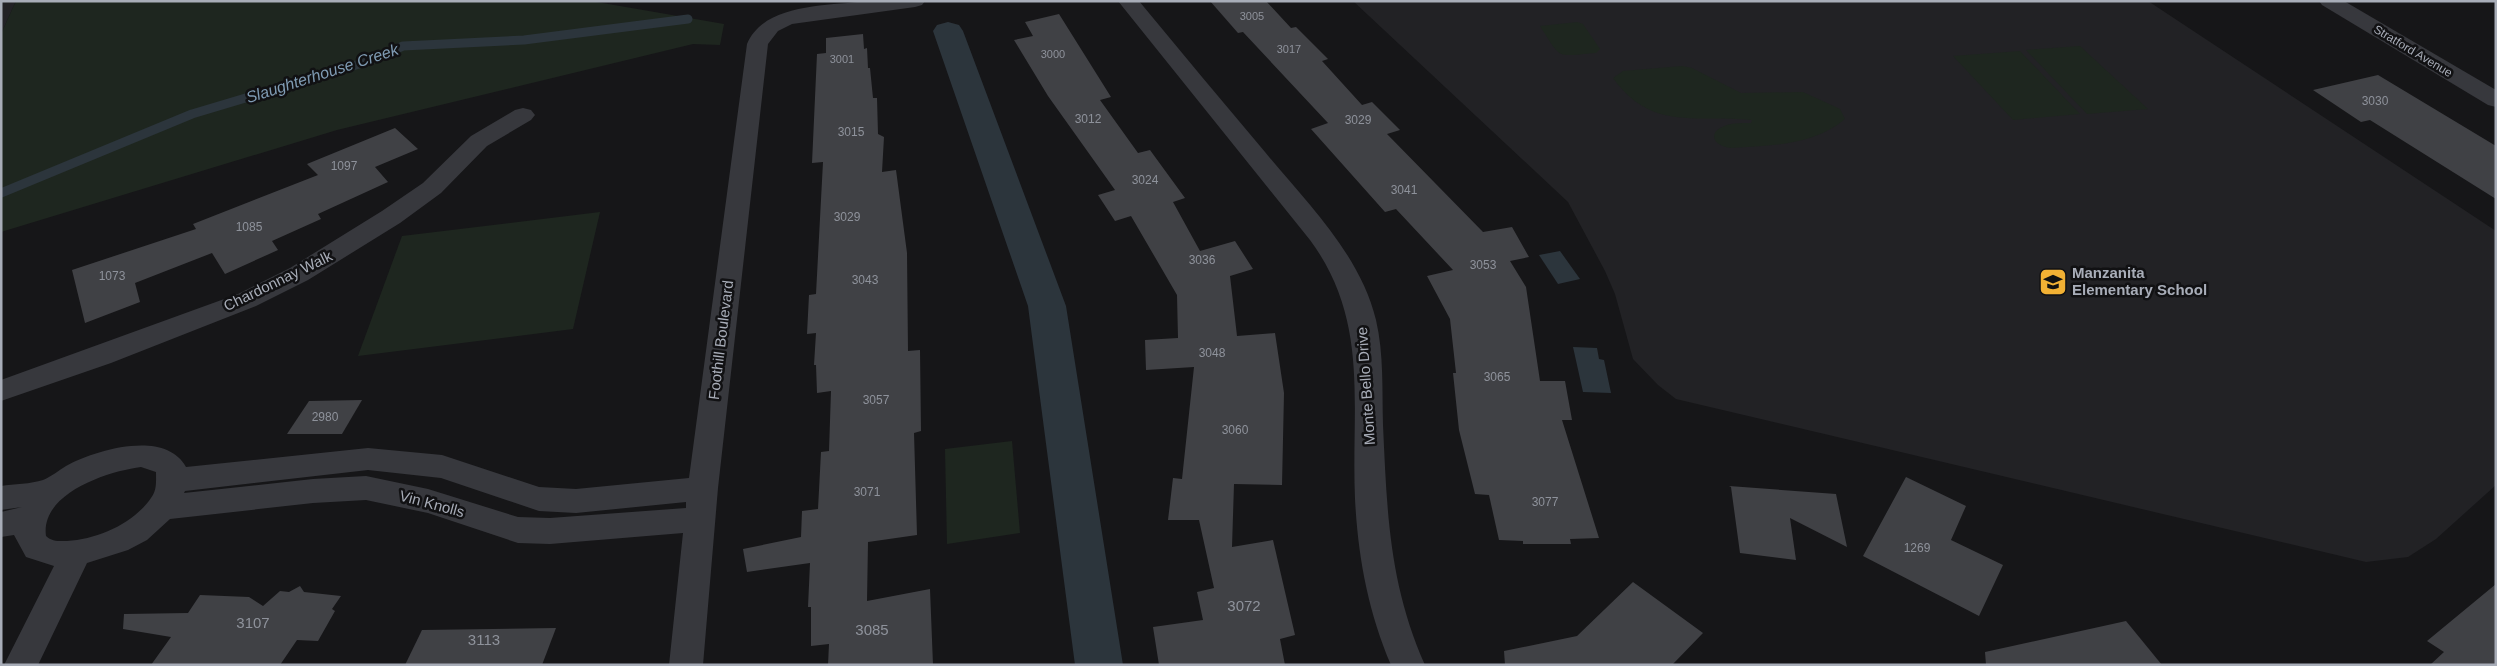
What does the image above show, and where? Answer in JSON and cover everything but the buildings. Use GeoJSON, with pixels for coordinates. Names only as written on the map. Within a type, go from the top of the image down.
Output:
{"type":"FeatureCollection","features":[{"type":"Feature","properties":{"kind":"street","name":"Foothill Boulevard"},"geometry":{"type":"LineString","coordinates":[[686,665],[703,488],[754,59],[759,37],[762,31],[774,23],[788,18],[915,1]]}},
{"type":"Feature","properties":{"kind":"street","name":"Monte Bello Drive"},"geometry":{"type":"LineString","coordinates":[[1128,1],[1324,240],[1344,270],[1355,298],[1365,333],[1372,503],[1378,568],[1386,604],[1408,665]]}},
{"type":"Feature","properties":{"kind":"street","name":"Stratford Avenue"},"geometry":{"type":"LineString","coordinates":[[2330,1],[2496,100]]}},
{"type":"Feature","properties":{"kind":"street","name":"Chardonnay Walk"},"geometry":{"type":"LineString","coordinates":[[1,391],[100,356],[247,300],[299,274],[339,251],[404,208],[432,188],[479,141],[523,115]]}},
{"type":"Feature","properties":{"kind":"street"},"geometry":{"type":"LineString","coordinates":[[141,456],[159,459],[171,467],[174,480],[172,494],[162,508],[146,524],[124,538],[100,548],[76,554],[57,554],[43,550],[32,543],[28,533],[16,522],[38,506],[51,491],[72,476],[96,465],[119,458],[141,456]]}},
{"type":"Feature","properties":{"kind":"street"},"geometry":{"type":"LineString","coordinates":[[174,480],[368,459],[442,467],[539,499],[576,501],[703,488]]}},
{"type":"Feature","properties":{"kind":"street","name":"Vin Knolls"},"geometry":{"type":"LineString","coordinates":[[162,508],[313,491],[366,488],[428,501],[518,530],[550,531],[701,520]]}},
{"type":"Feature","properties":{"kind":"street"},"geometry":{"type":"LineString","coordinates":[[1,498],[51,491]]}},
{"type":"Feature","properties":{"kind":"street"},"geometry":{"type":"LineString","coordinates":[[20,665],[76,554]]}},
{"type":"Feature","properties":{"kind":"shaded area"},"geometry":{"type":"Polygon","coordinates":[[[1,1],[16,1],[1,34],[1,1]]]}},
{"type":"Feature","properties":{"kind":"shaded area"},"geometry":{"type":"Polygon","coordinates":[[[16,1],[591,1],[724,24],[720,45],[693,44],[337,130],[1,232],[1,34],[16,1]]]}},
{"type":"Feature","properties":{"kind":"shaded area","name":"Manzanita Elementary School"},"geometry":{"type":"Polygon","coordinates":[[[1353,1],[2148,1],[2496,231],[2496,485],[2436,539],[2408,557],[2366,562],[1676,399],[1658,385],[1633,359],[1615,294],[1605,271],[1568,202],[1353,1]]]}},
{"type":"Feature","properties":{"kind":"shaded area"},"geometry":{"type":"Polygon","coordinates":[[[1577,22],[1583,24],[1600,49],[1596,53],[1561,54],[1552,45],[1540,26],[1577,22]]]}},
{"type":"Feature","properties":{"kind":"shaded area"},"geometry":{"type":"Polygon","coordinates":[[[2080,46],[2148,109],[2087,114],[2026,50],[2080,46]]]}},
{"type":"Feature","properties":{"kind":"shaded area"},"geometry":{"type":"Polygon","coordinates":[[[2020,51],[2080,114],[2013,120],[1953,56],[2020,51]]]}},
{"type":"Feature","properties":{"kind":"shaded area"},"geometry":{"type":"Polygon","coordinates":[[[1682,66],[1692,68],[1741,93],[1803,92],[1840,109],[1845,119],[1833,128],[1805,139],[1776,145],[1725,147],[1716,142],[1714,135],[1716,131],[1727,125],[1751,123],[1752,120],[1675,117],[1659,113],[1643,106],[1628,95],[1613,78],[1623,71],[1682,66]]]}},
{"type":"Feature","properties":{"kind":"shaded area"},"geometry":{"type":"Polygon","coordinates":[[[600,212],[573,329],[358,356],[402,236],[600,212]]]}},
{"type":"Feature","properties":{"kind":"shaded area"},"geometry":{"type":"Polygon","coordinates":[[[1560,251],[1580,279],[1558,284],[1539,255],[1560,251]]]}},
{"type":"Feature","properties":{"kind":"shaded area"},"geometry":{"type":"Polygon","coordinates":[[[1573,347],[1597,348],[1599,359],[1604,360],[1611,393],[1583,392],[1573,347]]]}},
{"type":"Feature","properties":{"kind":"shaded area"},"geometry":{"type":"Polygon","coordinates":[[[1012,441],[1020,533],[947,544],[945,449],[1012,441]]]}},
{"type":"Feature","properties":{"kind":"waterway","name":"Slaughterhouse Creek"},"geometry":{"type":"LineString","coordinates":[[1,193],[192,114],[366,62],[403,46],[524,40],[688,19]]}},
{"type":"Feature","properties":{"kind":"waterway"},"geometry":{"type":"LineString","coordinates":[[948,31],[1047,306],[1099,665]]}},
{"type":"Feature","properties":{"kind":"place","name":"Manzanita Elementary School"},"geometry":{"type":"Point","coordinates":[2053,282]}}]}
